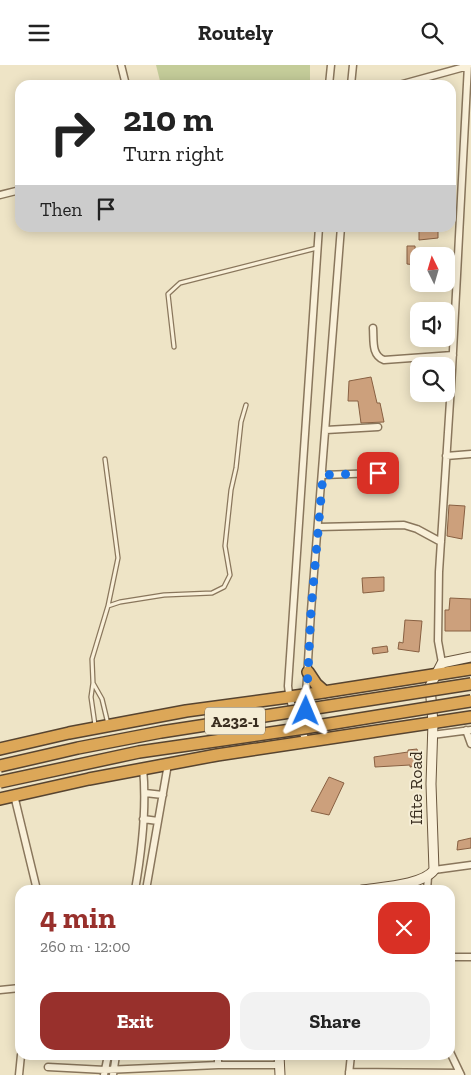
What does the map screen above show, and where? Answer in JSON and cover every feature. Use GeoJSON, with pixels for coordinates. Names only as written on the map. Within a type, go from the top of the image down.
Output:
{"type":"FeatureCollection","features":[{"type":"Feature","properties":{"kind":"highway"},"geometry":{"type":"LineString","coordinates":[[442,663],[447,670],[452,672]]}},
{"type":"Feature","properties":{"kind":"highway"},"geometry":{"type":"LineString","coordinates":[[0,749],[108,725],[186,711],[306,695],[471,669]]}},
{"type":"Feature","properties":{"kind":"highway"},"geometry":{"type":"LineString","coordinates":[[308,672],[316,684],[325,692]]}},
{"type":"Feature","properties":{"kind":"highway"},"geometry":{"type":"LineString","coordinates":[[419,677],[430,687]]}},
{"type":"Feature","properties":{"kind":"highway","name":"A232-1"},"geometry":{"type":"LineString","coordinates":[[0,766],[161,732],[471,684]]}},
{"type":"Feature","properties":{"kind":"highway","name":"A232-1"},"geometry":{"type":"LineString","coordinates":[[0,782],[139,752],[471,701]]}},
{"type":"Feature","properties":{"kind":"highway"},"geometry":{"type":"LineString","coordinates":[[0,799],[144,768],[217,755],[471,717]]}},
{"type":"Feature","properties":{"kind":"street"},"geometry":{"type":"LineString","coordinates":[[121,65],[125,80]]}},
{"type":"Feature","properties":{"kind":"street"},"geometry":{"type":"LineString","coordinates":[[330,80],[331,65]]}},
{"type":"Feature","properties":{"kind":"street"},"geometry":{"type":"LineString","coordinates":[[352,80],[353,65]]}},
{"type":"Feature","properties":{"kind":"street"},"geometry":{"type":"LineString","coordinates":[[416,80],[468,65],[453,355],[440,542],[438,641],[442,663],[471,657]]}},
{"type":"Feature","properties":{"kind":"street"},"geometry":{"type":"LineString","coordinates":[[0,195],[15,191]]}},
{"type":"Feature","properties":{"kind":"street"},"geometry":{"type":"LineString","coordinates":[[307,743],[295,719],[288,686],[319,232]]}},
{"type":"Feature","properties":{"kind":"street"},"geometry":{"type":"LineString","coordinates":[[307,743],[306,695],[341,232]]}},
{"type":"Feature","properties":{"kind":"street"},"geometry":{"type":"LineString","coordinates":[[373,328],[375,353],[378,358],[384,360],[453,355]]}},
{"type":"Feature","properties":{"kind":"street"},"geometry":{"type":"LineString","coordinates":[[326,430],[378,427]]}},
{"type":"Feature","properties":{"kind":"street"},"geometry":{"type":"LineString","coordinates":[[446,456],[471,454]]}},
{"type":"Feature","properties":{"kind":"street"},"geometry":{"type":"LineString","coordinates":[[323,475],[378,473]]}},
{"type":"Feature","properties":{"kind":"street"},"geometry":{"type":"LineString","coordinates":[[318,527],[404,525],[417,529],[440,542]]}},
{"type":"Feature","properties":{"kind":"street","name":"Ifite Road"},"geometry":{"type":"LineString","coordinates":[[431,873],[433,723],[430,687],[442,663]]}},
{"type":"Feature","properties":{"kind":"street"},"geometry":{"type":"LineString","coordinates":[[432,735],[468,730],[471,744]]}},
{"type":"Feature","properties":{"kind":"street"},"geometry":{"type":"LineString","coordinates":[[147,885],[168,764]]}},
{"type":"Feature","properties":{"kind":"street"},"geometry":{"type":"LineString","coordinates":[[136,885],[145,793],[144,768]]}},
{"type":"Feature","properties":{"kind":"street"},"geometry":{"type":"LineString","coordinates":[[145,793],[163,795]]}},
{"type":"Feature","properties":{"kind":"street"},"geometry":{"type":"LineString","coordinates":[[14,795],[37,885]]}},
{"type":"Feature","properties":{"kind":"street"},"geometry":{"type":"LineString","coordinates":[[143,819],[158,821]]}},
{"type":"Feature","properties":{"kind":"street"},"geometry":{"type":"LineString","coordinates":[[382,885],[471,865]]}},
{"type":"Feature","properties":{"kind":"street"},"geometry":{"type":"LineString","coordinates":[[428,885],[431,873]]}},
{"type":"Feature","properties":{"kind":"street"},"geometry":{"type":"LineString","coordinates":[[455,957],[471,957]]}},
{"type":"Feature","properties":{"kind":"street"},"geometry":{"type":"LineString","coordinates":[[0,990],[15,989]]}},
{"type":"Feature","properties":{"kind":"street"},"geometry":{"type":"LineString","coordinates":[[19,1075],[20,1060]]}},
{"type":"Feature","properties":{"kind":"street"},"geometry":{"type":"LineString","coordinates":[[218,1060],[218,1065]]}},
{"type":"Feature","properties":{"kind":"street"},"geometry":{"type":"LineString","coordinates":[[279,1060],[280,1075]]}},
{"type":"Feature","properties":{"kind":"street"},"geometry":{"type":"LineString","coordinates":[[350,1060],[349,1073],[460,1074],[454,1060]]}},
{"type":"Feature","properties":{"kind":"street"},"geometry":{"type":"LineString","coordinates":[[48,1067],[113,1072],[218,1065],[279,1065]]}},
{"type":"Feature","properties":{"kind":"lane"},"geometry":{"type":"LineString","coordinates":[[174,347],[168,294],[180,283],[318,248]]}},
{"type":"Feature","properties":{"kind":"lane"},"geometry":{"type":"LineString","coordinates":[[108,607],[120,602],[164,595],[212,593],[224,587],[230,575],[225,535],[241,422],[246,405]]}},
{"type":"Feature","properties":{"kind":"lane"},"geometry":{"type":"LineString","coordinates":[[96,728],[91,697],[92,659],[108,607],[118,558],[105,459]]}},
{"type":"Feature","properties":{"kind":"lane"},"geometry":{"type":"LineString","coordinates":[[92,683],[102,699],[108,725]]}},
{"type":"Feature","properties":{"kind":"green space"},"geometry":{"type":"Polygon","coordinates":[[[156,65],[310,65],[310,80],[160,80],[156,65]]]}},
{"type":"Feature","properties":{"kind":"building"},"geometry":{"type":"Polygon","coordinates":[[[419,232],[438,232],[438,238],[419,240],[419,232]]]}},
{"type":"Feature","properties":{"kind":"building"},"geometry":{"type":"Polygon","coordinates":[[[407,246],[415,246],[410,247],[410,264],[407,264],[407,246]]]}},
{"type":"Feature","properties":{"kind":"building"},"geometry":{"type":"Polygon","coordinates":[[[371,377],[384,422],[361,423],[358,401],[348,401],[349,381],[371,377]]]}},
{"type":"Feature","properties":{"kind":"building"},"geometry":{"type":"Polygon","coordinates":[[[449,505],[465,506],[462,539],[447,536],[449,505]]]}},
{"type":"Feature","properties":{"kind":"building"},"geometry":{"type":"Polygon","coordinates":[[[384,577],[384,591],[363,593],[362,578],[384,577]]]}},
{"type":"Feature","properties":{"kind":"building"},"geometry":{"type":"Polygon","coordinates":[[[450,598],[471,599],[471,631],[445,631],[445,610],[449,610],[450,598]]]}},
{"type":"Feature","properties":{"kind":"building"},"geometry":{"type":"Polygon","coordinates":[[[405,620],[422,621],[419,652],[398,649],[399,642],[403,643],[405,620]]]}},
{"type":"Feature","properties":{"kind":"building"},"geometry":{"type":"Polygon","coordinates":[[[387,646],[388,652],[373,654],[372,648],[387,646]]]}},
{"type":"Feature","properties":{"kind":"building"},"geometry":{"type":"Polygon","coordinates":[[[417,749],[421,765],[410,767],[410,765],[375,767],[374,757],[417,749]]]}},
{"type":"Feature","properties":{"kind":"building"},"geometry":{"type":"Polygon","coordinates":[[[329,777],[344,783],[329,815],[311,811],[329,777]]]}},
{"type":"Feature","properties":{"kind":"building"},"geometry":{"type":"Polygon","coordinates":[[[471,838],[471,848],[457,850],[458,841],[471,838]]]}},
{"type":"Feature","properties":{"kind":"route"},"geometry":{"type":"LineString","coordinates":[[306,711],[311,611],[323,475],[378,473]]}}]}
